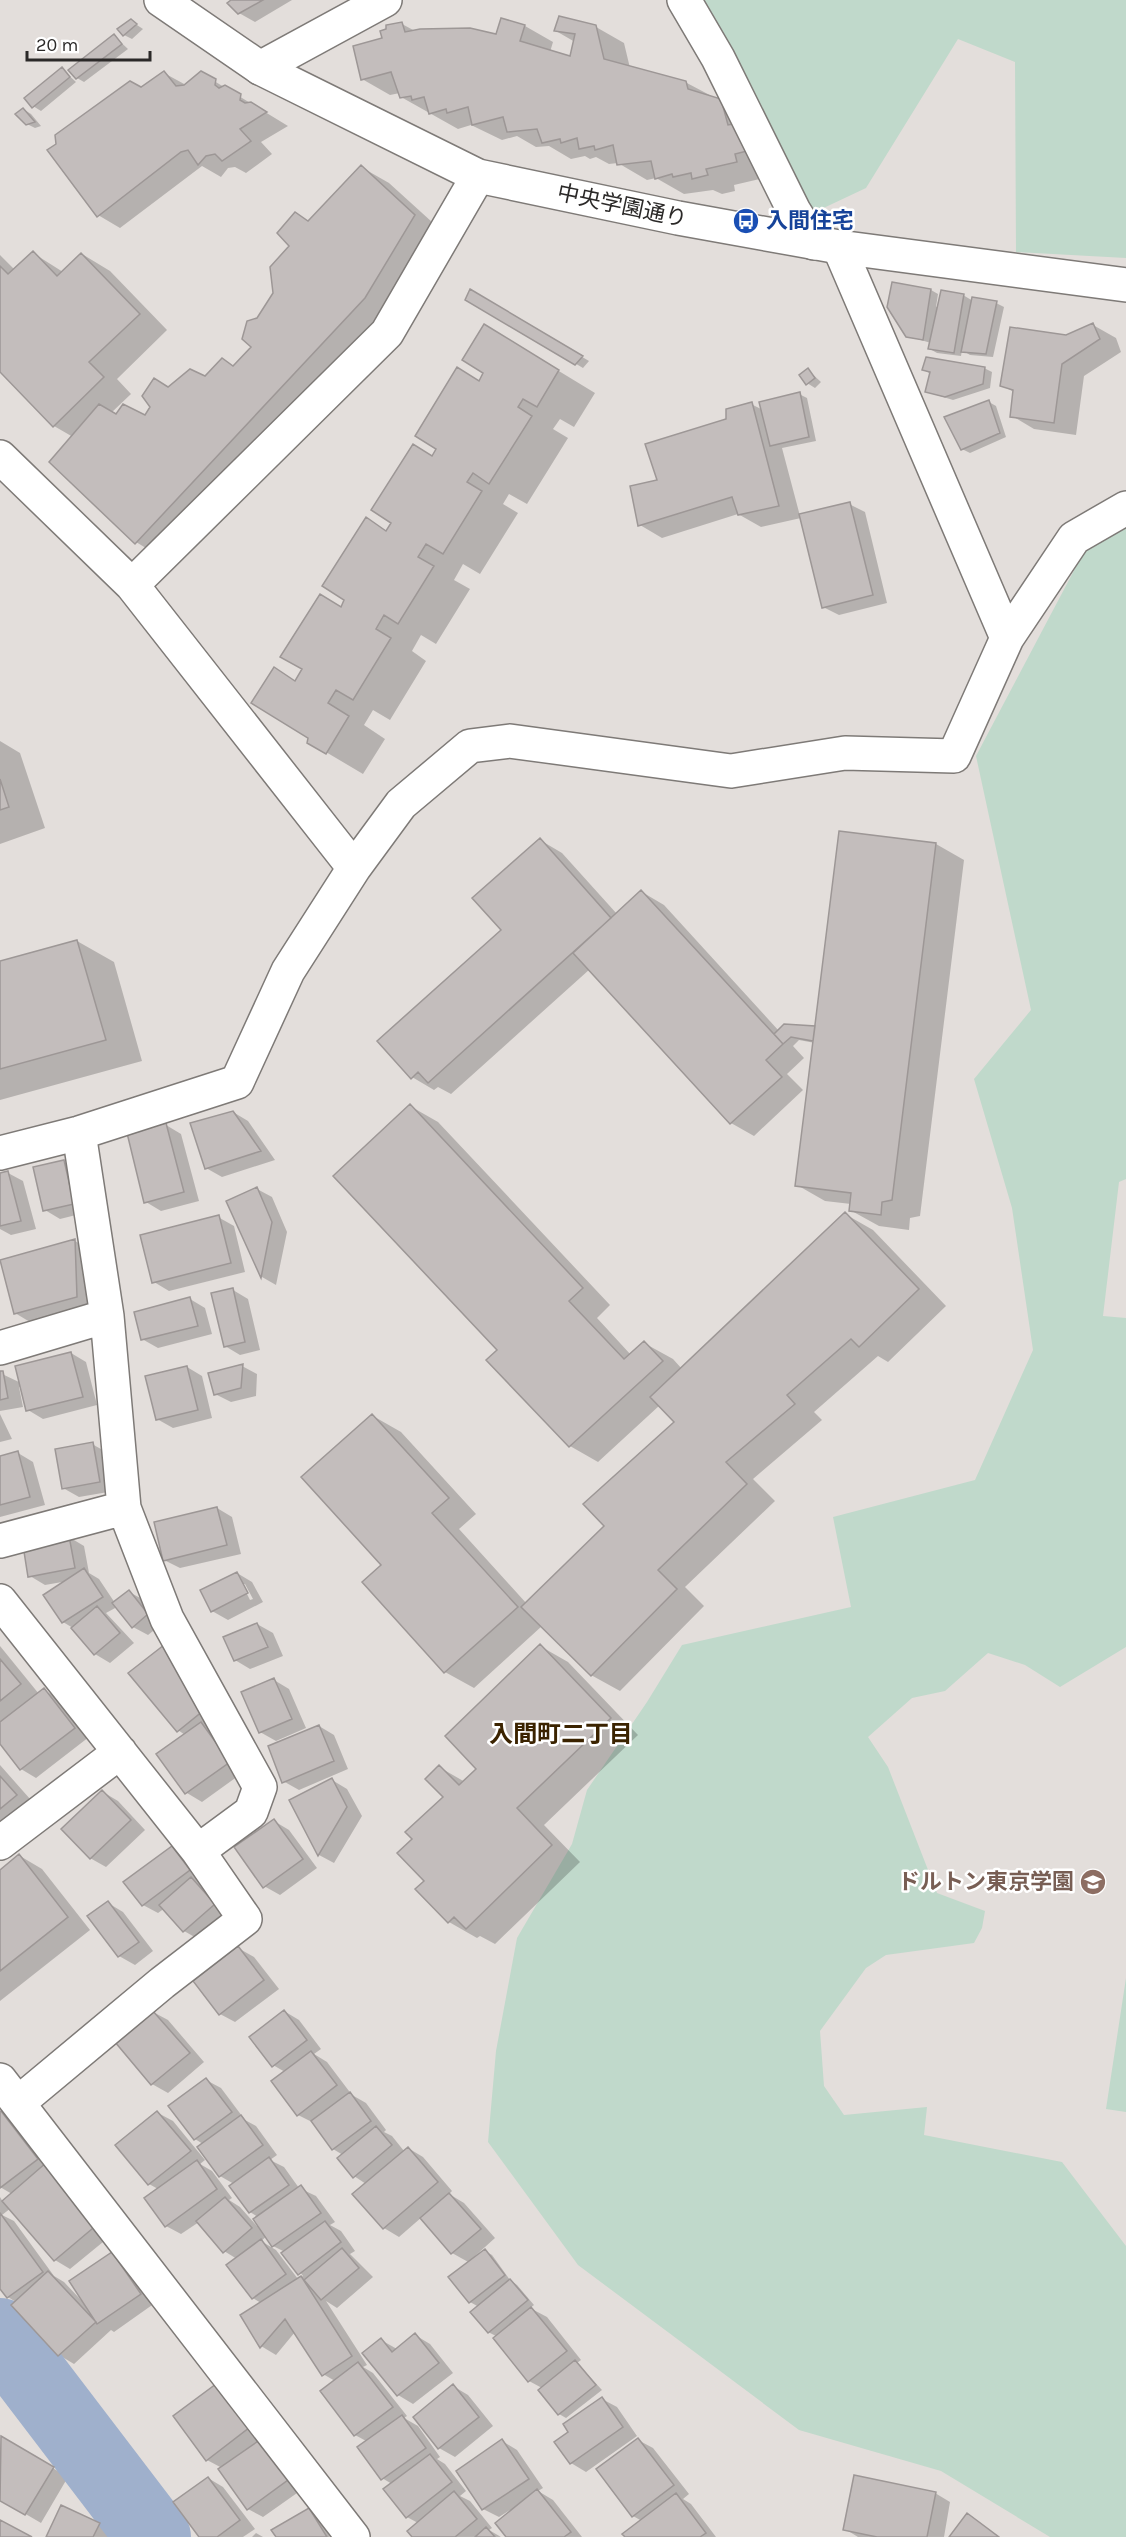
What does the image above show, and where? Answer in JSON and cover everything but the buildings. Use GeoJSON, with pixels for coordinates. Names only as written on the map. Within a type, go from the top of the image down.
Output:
{"type":"FeatureCollection","features":[{"type":"Feature","properties":{"kind":"street","name":"中央学園通り"},"geometry":{"type":"LineString","coordinates":[[161,0],[260,68],[478,176],[678,218],[826,245],[1126,285]]}},
{"type":"Feature","properties":{"kind":"street"},"geometry":{"type":"LineString","coordinates":[[260,68],[384,0]]}},
{"type":"Feature","properties":{"kind":"street"},"geometry":{"type":"LineString","coordinates":[[684,0],[718,58],[794,211],[826,245],[1007,638]]}},
{"type":"Feature","properties":{"kind":"street"},"geometry":{"type":"LineString","coordinates":[[132,585],[387,333],[478,176]]}},
{"type":"Feature","properties":{"kind":"street"},"geometry":{"type":"LineString","coordinates":[[0,457],[132,585],[354,868]]}},
{"type":"Feature","properties":{"kind":"street"},"geometry":{"type":"LineString","coordinates":[[0,1153],[80,1133],[237,1082],[288,971],[354,868],[401,804],[470,746],[510,741],[730,771],[845,753],[954,756],[1007,638],[1074,538],[1126,508]]}},
{"type":"Feature","properties":{"kind":"street"},"geometry":{"type":"LineString","coordinates":[[80,1133],[107,1316],[124,1508],[167,1619],[260,1787],[251,1812],[198,1851]]}},
{"type":"Feature","properties":{"kind":"street"},"geometry":{"type":"LineString","coordinates":[[0,1348],[107,1316]]}},
{"type":"Feature","properties":{"kind":"street"},"geometry":{"type":"LineString","coordinates":[[0,1541],[124,1508]]}},
{"type":"Feature","properties":{"kind":"street"},"geometry":{"type":"LineString","coordinates":[[0,1601],[198,1851],[245,1918],[162,1983],[9,2092],[353,2537]]}},
{"type":"Feature","properties":{"kind":"street"},"geometry":{"type":"LineString","coordinates":[[0,1842],[120,1752]]}},
{"type":"Feature","properties":{"kind":"green space"},"geometry":{"type":"Polygon","coordinates":[[[702,0],[1126,0],[1126,258],[1016,252],[1015,62],[958,39],[866,188],[813,213],[702,0]]]}},
{"type":"Feature","properties":{"kind":"green space"},"geometry":{"type":"Polygon","coordinates":[[[1126,522],[1126,1179],[1119,1182],[1103,1316],[1126,1318],[1126,1647],[1060,1687],[1025,1665],[988,1653],[945,1691],[912,1698],[868,1737],[888,1767],[937,1893],[985,1911],[982,1928],[974,1943],[886,1955],[866,1968],[820,2031],[824,2086],[844,2115],[927,2107],[924,2135],[1062,2162],[1126,2246],[1126,2537],[1050,2537],[941,2471],[799,2430],[578,2265],[488,2142],[496,2051],[517,1938],[572,1844],[587,1790],[647,1702],[682,1645],[851,1607],[833,1517],[975,1480],[1033,1350],[1012,1208],[974,1079],[1031,1010],[976,756],[1088,544],[1126,522]]]}},
{"type":"Feature","properties":{"kind":"green space"},"geometry":{"type":"Polygon","coordinates":[[[1126,1978],[1126,2112],[1106,2109],[1126,1978]]]}},
{"type":"Feature","properties":{"kind":"waterway"},"geometry":{"type":"LineString","coordinates":[[0,2335],[154,2537]]}},
{"type":"Feature","properties":{"kind":"place","name":"入間住宅"},"geometry":{"type":"Point","coordinates":[746,221]}},
{"type":"Feature","properties":{"kind":"place","name":"ドルトン東京学園"},"geometry":{"type":"Point","coordinates":[1093,1882]}},
{"type":"Feature","properties":{"kind":"district","name":"入間町二丁目"},"geometry":{"type":"Point","coordinates":[561,1734]}}]}
